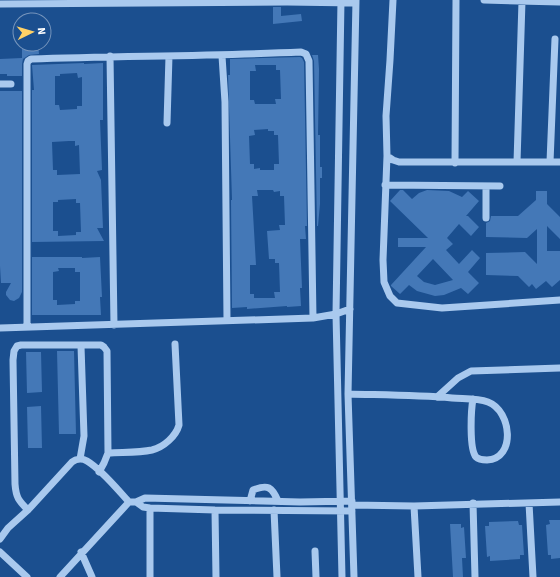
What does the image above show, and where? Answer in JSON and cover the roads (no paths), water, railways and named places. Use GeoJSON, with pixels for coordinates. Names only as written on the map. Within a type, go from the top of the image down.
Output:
{"type":"FeatureCollection","features":[{"type":"Feature","properties":{"kind":"street"},"geometry":{"type":"LineString","coordinates":[[393,0],[386,124],[387,156],[383,260],[384,282],[390,296],[397,304],[442,308],[560,300]]}},
{"type":"Feature","properties":{"kind":"street"},"geometry":{"type":"LineString","coordinates":[[451,0],[461,0]]}},
{"type":"Feature","properties":{"kind":"street"},"geometry":{"type":"LineString","coordinates":[[455,163],[456,0]]}},
{"type":"Feature","properties":{"kind":"street"},"geometry":{"type":"LineString","coordinates":[[484,0],[560,2]]}},
{"type":"Feature","properties":{"kind":"street"},"geometry":{"type":"LineString","coordinates":[[0,4],[20,2],[156,1],[356,2],[348,394],[354,577]]}},
{"type":"Feature","properties":{"kind":"street"},"geometry":{"type":"LineString","coordinates":[[517,162],[522,1]]}},
{"type":"Feature","properties":{"kind":"street"},"geometry":{"type":"LineString","coordinates":[[341,2],[336,314],[342,577]]}},
{"type":"Feature","properties":{"kind":"street"},"geometry":{"type":"LineString","coordinates":[[550,162],[555,39]]}},
{"type":"Feature","properties":{"kind":"street"},"geometry":{"type":"LineString","coordinates":[[27,327],[27,64],[31,59],[110,56],[222,56],[301,52],[306,54],[308,57],[312,318]]}},
{"type":"Feature","properties":{"kind":"street"},"geometry":{"type":"LineString","coordinates":[[110,56],[114,325]]}},
{"type":"Feature","properties":{"kind":"street"},"geometry":{"type":"LineString","coordinates":[[167,123],[169,56]]}},
{"type":"Feature","properties":{"kind":"street"},"geometry":{"type":"LineString","coordinates":[[222,56],[227,320]]}},
{"type":"Feature","properties":{"kind":"street"},"geometry":{"type":"LineString","coordinates":[[0,84],[11,84]]}},
{"type":"Feature","properties":{"kind":"street"},"geometry":{"type":"LineString","coordinates":[[387,156],[399,162],[560,162]]}},
{"type":"Feature","properties":{"kind":"street"},"geometry":{"type":"LineString","coordinates":[[385,185],[500,186]]}},
{"type":"Feature","properties":{"kind":"street"},"geometry":{"type":"LineString","coordinates":[[486,186],[486,218]]}},
{"type":"Feature","properties":{"kind":"street"},"geometry":{"type":"LineString","coordinates":[[0,328],[312,318],[336,314],[350,309]]}},
{"type":"Feature","properties":{"kind":"street"},"geometry":{"type":"LineString","coordinates":[[108,453],[153,450],[173,437],[177,431],[179,425],[175,344]]}},
{"type":"Feature","properties":{"kind":"street"},"geometry":{"type":"LineString","coordinates":[[28,510],[19,501],[16,495],[14,350],[17,346],[104,346],[107,352],[108,453],[99,472]]}},
{"type":"Feature","properties":{"kind":"street"},"geometry":{"type":"LineString","coordinates":[[80,459],[84,436],[81,346]]}},
{"type":"Feature","properties":{"kind":"street"},"geometry":{"type":"LineString","coordinates":[[437,397],[458,378],[472,371],[560,368]]}},
{"type":"Feature","properties":{"kind":"street"},"geometry":{"type":"LineString","coordinates":[[348,394],[473,399],[488,402],[502,412],[506,422],[508,436],[506,445],[501,454],[492,460],[480,459],[476,456],[473,448],[471,420],[473,399]]}},
{"type":"Feature","properties":{"kind":"street"},"geometry":{"type":"LineString","coordinates":[[0,539],[8,528],[28,510],[75,459],[86,461],[133,502],[143,507],[215,510],[340,510],[352,506]]}},
{"type":"Feature","properties":{"kind":"street"},"geometry":{"type":"LineString","coordinates":[[250,500],[253,490],[266,487],[271,488],[278,501]]}},
{"type":"Feature","properties":{"kind":"street"},"geometry":{"type":"LineString","coordinates":[[60,577],[82,552],[133,502],[144,498],[340,502],[352,506],[560,502]]}},
{"type":"Feature","properties":{"kind":"street"},"geometry":{"type":"LineString","coordinates":[[529,502],[533,577]]}},
{"type":"Feature","properties":{"kind":"street"},"geometry":{"type":"LineString","coordinates":[[473,503],[475,577]]}},
{"type":"Feature","properties":{"kind":"street"},"geometry":{"type":"LineString","coordinates":[[414,506],[418,577]]}},
{"type":"Feature","properties":{"kind":"street"},"geometry":{"type":"LineString","coordinates":[[150,508],[150,577]]}},
{"type":"Feature","properties":{"kind":"street"},"geometry":{"type":"LineString","coordinates":[[215,510],[216,577]]}},
{"type":"Feature","properties":{"kind":"street"},"geometry":{"type":"LineString","coordinates":[[274,510],[277,577]]}},
{"type":"Feature","properties":{"kind":"street"},"geometry":{"type":"LineString","coordinates":[[315,550],[316,577]]}},
{"type":"Feature","properties":{"kind":"street"},"geometry":{"type":"LineString","coordinates":[[0,552],[27,577]]}},
{"type":"Feature","properties":{"kind":"street"},"geometry":{"type":"LineString","coordinates":[[82,552],[92,577]]}}]}
